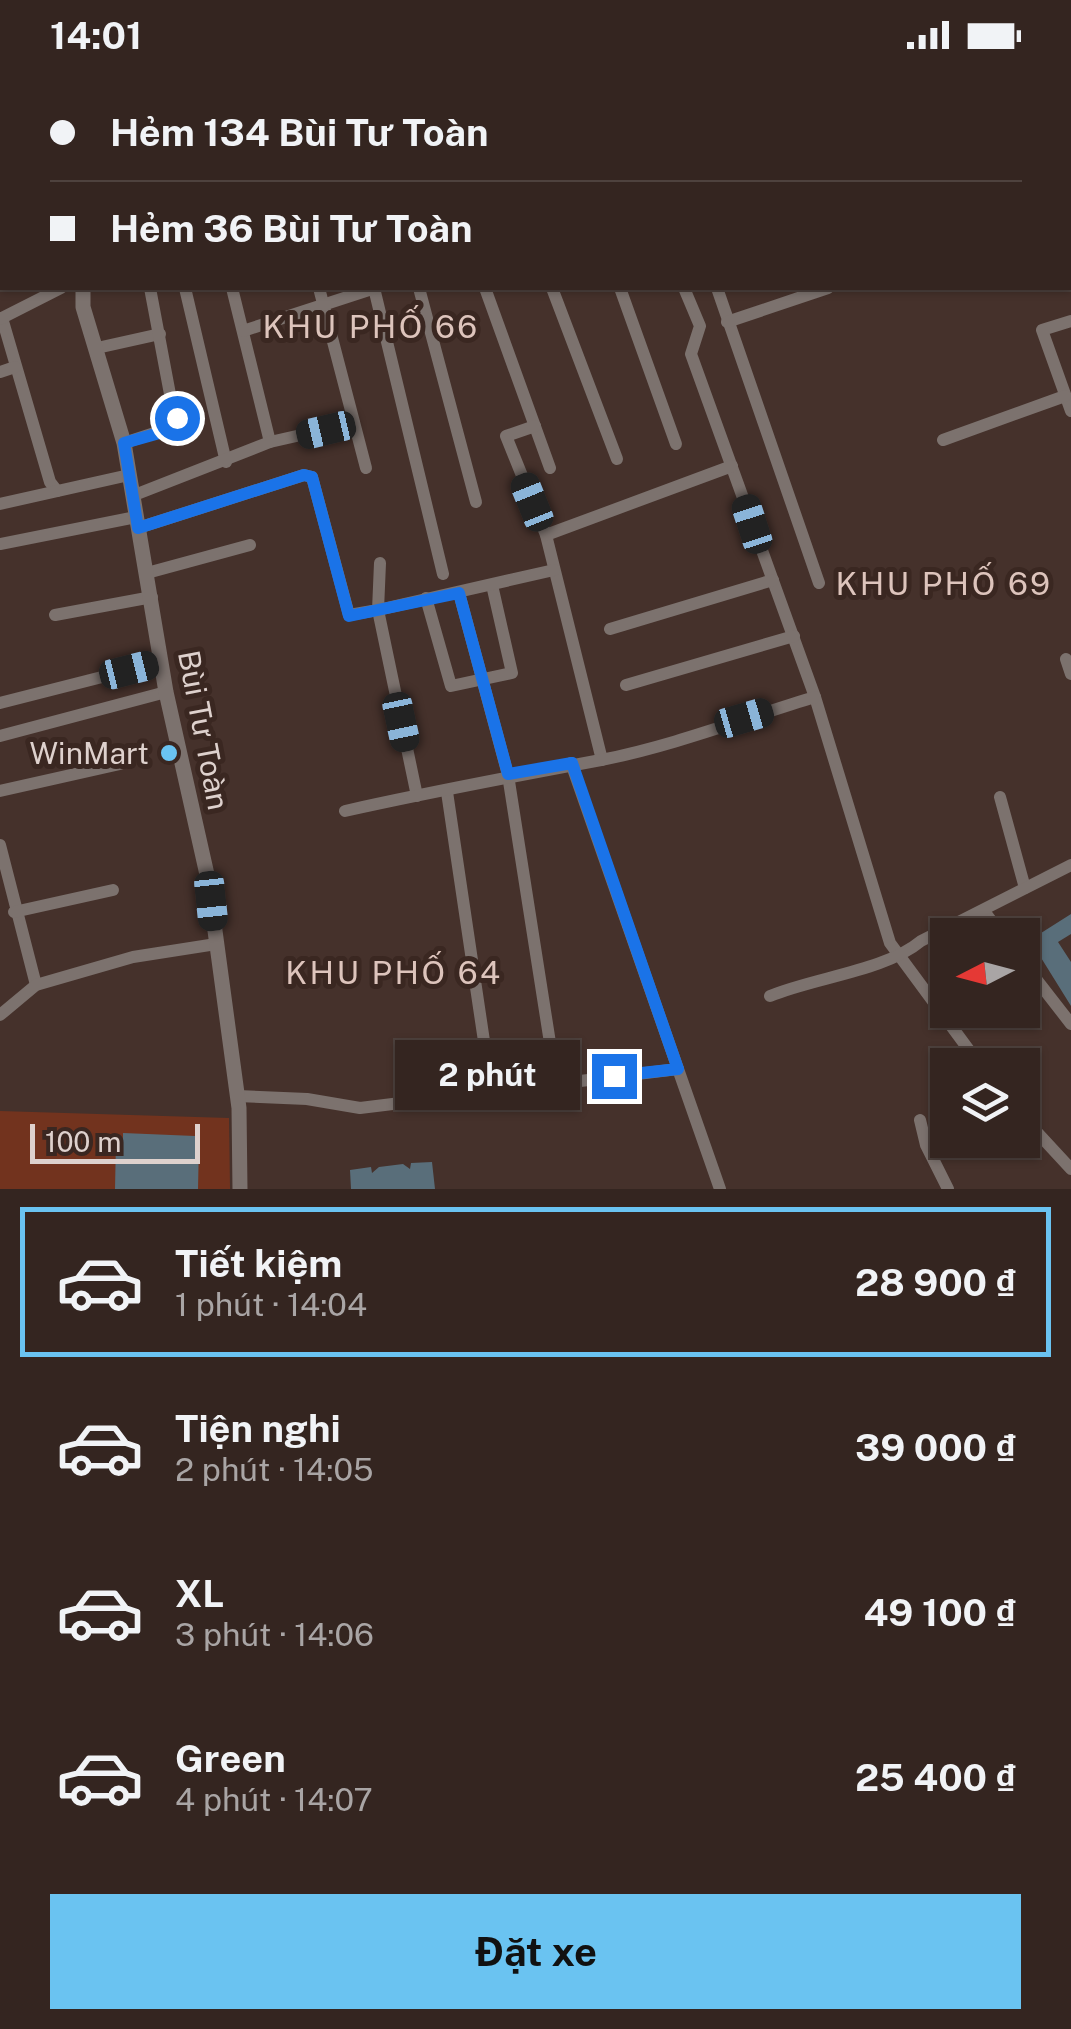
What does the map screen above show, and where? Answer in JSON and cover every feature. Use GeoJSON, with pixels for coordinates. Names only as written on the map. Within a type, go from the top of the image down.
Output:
{"type":"FeatureCollection","features":[{"type":"Feature","properties":{"kind":"street"},"geometry":{"type":"LineString","coordinates":[[57,290],[1,318],[50,482],[57,491]]}},
{"type":"Feature","properties":{"kind":"street","name":"Bùi Tư Toàn"},"geometry":{"type":"LineString","coordinates":[[83,290],[83,307],[124,443],[166,692],[208,879],[237,1096],[240,1189]]}},
{"type":"Feature","properties":{"kind":"street"},"geometry":{"type":"LineString","coordinates":[[124,443],[170,430],[177,418],[150,290]]}},
{"type":"Feature","properties":{"kind":"street"},"geometry":{"type":"LineString","coordinates":[[185,290],[226,462]]}},
{"type":"Feature","properties":{"kind":"street"},"geometry":{"type":"LineString","coordinates":[[233,290],[270,442]]}},
{"type":"Feature","properties":{"kind":"street"},"geometry":{"type":"LineString","coordinates":[[320,290],[366,468]]}},
{"type":"Feature","properties":{"kind":"street"},"geometry":{"type":"LineString","coordinates":[[243,331],[368,290]]}},
{"type":"Feature","properties":{"kind":"street"},"geometry":{"type":"LineString","coordinates":[[374,290],[443,574]]}},
{"type":"Feature","properties":{"kind":"street"},"geometry":{"type":"LineString","coordinates":[[420,290],[476,502]]}},
{"type":"Feature","properties":{"kind":"street"},"geometry":{"type":"LineString","coordinates":[[486,290],[550,468]]}},
{"type":"Feature","properties":{"kind":"street"},"geometry":{"type":"LineString","coordinates":[[553,290],[617,458]]}},
{"type":"Feature","properties":{"kind":"street"},"geometry":{"type":"LineString","coordinates":[[621,290],[676,444]]}},
{"type":"Feature","properties":{"kind":"street"},"geometry":{"type":"LineString","coordinates":[[685,290],[700,326],[692,354],[815,698],[890,943],[967,1048]]}},
{"type":"Feature","properties":{"kind":"street"},"geometry":{"type":"LineString","coordinates":[[717,290],[820,583]]}},
{"type":"Feature","properties":{"kind":"street"},"geometry":{"type":"LineString","coordinates":[[727,322],[822,290]]}},
{"type":"Feature","properties":{"kind":"street"},"geometry":{"type":"LineString","coordinates":[[1071,321],[1042,330],[1071,411]]}},
{"type":"Feature","properties":{"kind":"street"},"geometry":{"type":"LineString","coordinates":[[97,348],[160,334]]}},
{"type":"Feature","properties":{"kind":"street"},"geometry":{"type":"LineString","coordinates":[[0,372],[15,367]]}},
{"type":"Feature","properties":{"kind":"street"},"geometry":{"type":"LineString","coordinates":[[943,440],[1065,396]]}},
{"type":"Feature","properties":{"kind":"street"},"geometry":{"type":"LineString","coordinates":[[132,496],[270,442],[354,424]]}},
{"type":"Feature","properties":{"kind":"street"},"geometry":{"type":"LineString","coordinates":[[535,426],[506,436],[546,535],[602,760]]}},
{"type":"Feature","properties":{"kind":"street"},"geometry":{"type":"LineString","coordinates":[[546,535],[732,466]]}},
{"type":"Feature","properties":{"kind":"street"},"geometry":{"type":"LineString","coordinates":[[0,504],[129,475]]}},
{"type":"Feature","properties":{"kind":"street"},"geometry":{"type":"LineString","coordinates":[[0,544],[137,522],[304,475],[312,477],[349,616],[554,570]]}},
{"type":"Feature","properties":{"kind":"street"},"geometry":{"type":"LineString","coordinates":[[148,573],[250,545]]}},
{"type":"Feature","properties":{"kind":"street"},"geometry":{"type":"LineString","coordinates":[[380,563],[378,610],[416,796]]}},
{"type":"Feature","properties":{"kind":"street"},"geometry":{"type":"LineString","coordinates":[[610,629],[773,580]]}},
{"type":"Feature","properties":{"kind":"street"},"geometry":{"type":"LineString","coordinates":[[426,598],[451,686],[482,680],[512,673],[492,585]]}},
{"type":"Feature","properties":{"kind":"street"},"geometry":{"type":"LineString","coordinates":[[459,593],[508,774],[556,1081]]}},
{"type":"Feature","properties":{"kind":"street"},"geometry":{"type":"LineString","coordinates":[[55,614],[152,597]]}},
{"type":"Feature","properties":{"kind":"street"},"geometry":{"type":"LineString","coordinates":[[626,685],[794,636]]}},
{"type":"Feature","properties":{"kind":"street"},"geometry":{"type":"LineString","coordinates":[[1066,659],[1071,674]]}},
{"type":"Feature","properties":{"kind":"street"},"geometry":{"type":"LineString","coordinates":[[0,703],[161,662]]}},
{"type":"Feature","properties":{"kind":"street"},"geometry":{"type":"LineString","coordinates":[[0,736],[166,692]]}},
{"type":"Feature","properties":{"kind":"street"},"geometry":{"type":"LineString","coordinates":[[344,810],[446,792],[508,774],[602,760],[815,698]]}},
{"type":"Feature","properties":{"kind":"street"},"geometry":{"type":"LineString","coordinates":[[572,763],[720,1189]]}},
{"type":"Feature","properties":{"kind":"street"},"geometry":{"type":"LineString","coordinates":[[0,791],[120,764]]}},
{"type":"Feature","properties":{"kind":"street"},"geometry":{"type":"LineString","coordinates":[[446,792],[492,1094]]}},
{"type":"Feature","properties":{"kind":"street"},"geometry":{"type":"LineString","coordinates":[[1000,797],[1025,888]]}},
{"type":"Feature","properties":{"kind":"street"},"geometry":{"type":"LineString","coordinates":[[0,845],[15,916],[36,986]]}},
{"type":"Feature","properties":{"kind":"street"},"geometry":{"type":"LineString","coordinates":[[770,996],[808,980],[903,956],[921,941],[1071,865]]}},
{"type":"Feature","properties":{"kind":"street"},"geometry":{"type":"LineString","coordinates":[[0,925],[15,916],[113,890]]}},
{"type":"Feature","properties":{"kind":"street"},"geometry":{"type":"LineString","coordinates":[[984,911],[989,918]]}},
{"type":"Feature","properties":{"kind":"street"},"geometry":{"type":"LineString","coordinates":[[0,1015],[36,986],[133,956],[216,944]]}},
{"type":"Feature","properties":{"kind":"street"},"geometry":{"type":"LineString","coordinates":[[1040,985],[1071,1024]]}},
{"type":"Feature","properties":{"kind":"street"},"geometry":{"type":"LineString","coordinates":[[237,1096],[307,1099],[360,1108],[678,1069]]}},
{"type":"Feature","properties":{"kind":"street"},"geometry":{"type":"LineString","coordinates":[[920,1120],[926,1145],[948,1189]]}},
{"type":"Feature","properties":{"kind":"street"},"geometry":{"type":"LineString","coordinates":[[1040,1135],[1070,1166]]}},
{"type":"Feature","properties":{"kind":"shaded area"},"geometry":{"type":"Polygon","coordinates":[[[0,1111],[229,1118],[230,1189],[0,1189],[0,1111]]]}},
{"type":"Feature","properties":{"kind":"building"},"geometry":{"type":"Polygon","coordinates":[[[1071,914],[1071,934],[1058,942],[1071,962],[1071,1006],[1040,956],[1040,934],[1071,914]]]}},
{"type":"Feature","properties":{"kind":"building"},"geometry":{"type":"Polygon","coordinates":[[[123,1133],[195,1136],[195,1143],[199,1143],[198,1189],[115,1189],[116,1140],[123,1141],[123,1133]]]}},
{"type":"Feature","properties":{"kind":"building"},"geometry":{"type":"Polygon","coordinates":[[[432,1162],[435,1189],[351,1189],[350,1170],[371,1167],[372,1173],[379,1167],[403,1164],[410,1169],[411,1163],[432,1162]]]}},
{"type":"Feature","properties":{"kind":"place","name":"WinMart"},"geometry":{"type":"Point","coordinates":[169,753]}},
{"type":"Feature","properties":{"kind":"district","name":"KHU PHỐ 66"},"geometry":{"type":"Point","coordinates":[371,326]}},
{"type":"Feature","properties":{"kind":"district","name":"KHU PHỐ 69"},"geometry":{"type":"Point","coordinates":[944,583]}},
{"type":"Feature","properties":{"kind":"district","name":"KHU PHỐ 64"},"geometry":{"type":"Point","coordinates":[394,972]}},
{"type":"Feature","properties":{"kind":"route"},"geometry":{"type":"LineString","coordinates":[[177,418],[176,426],[170,430],[124,443],[138,528],[304,475],[312,477],[349,616],[459,593],[508,774],[572,763],[678,1069],[614,1076]]}}]}
